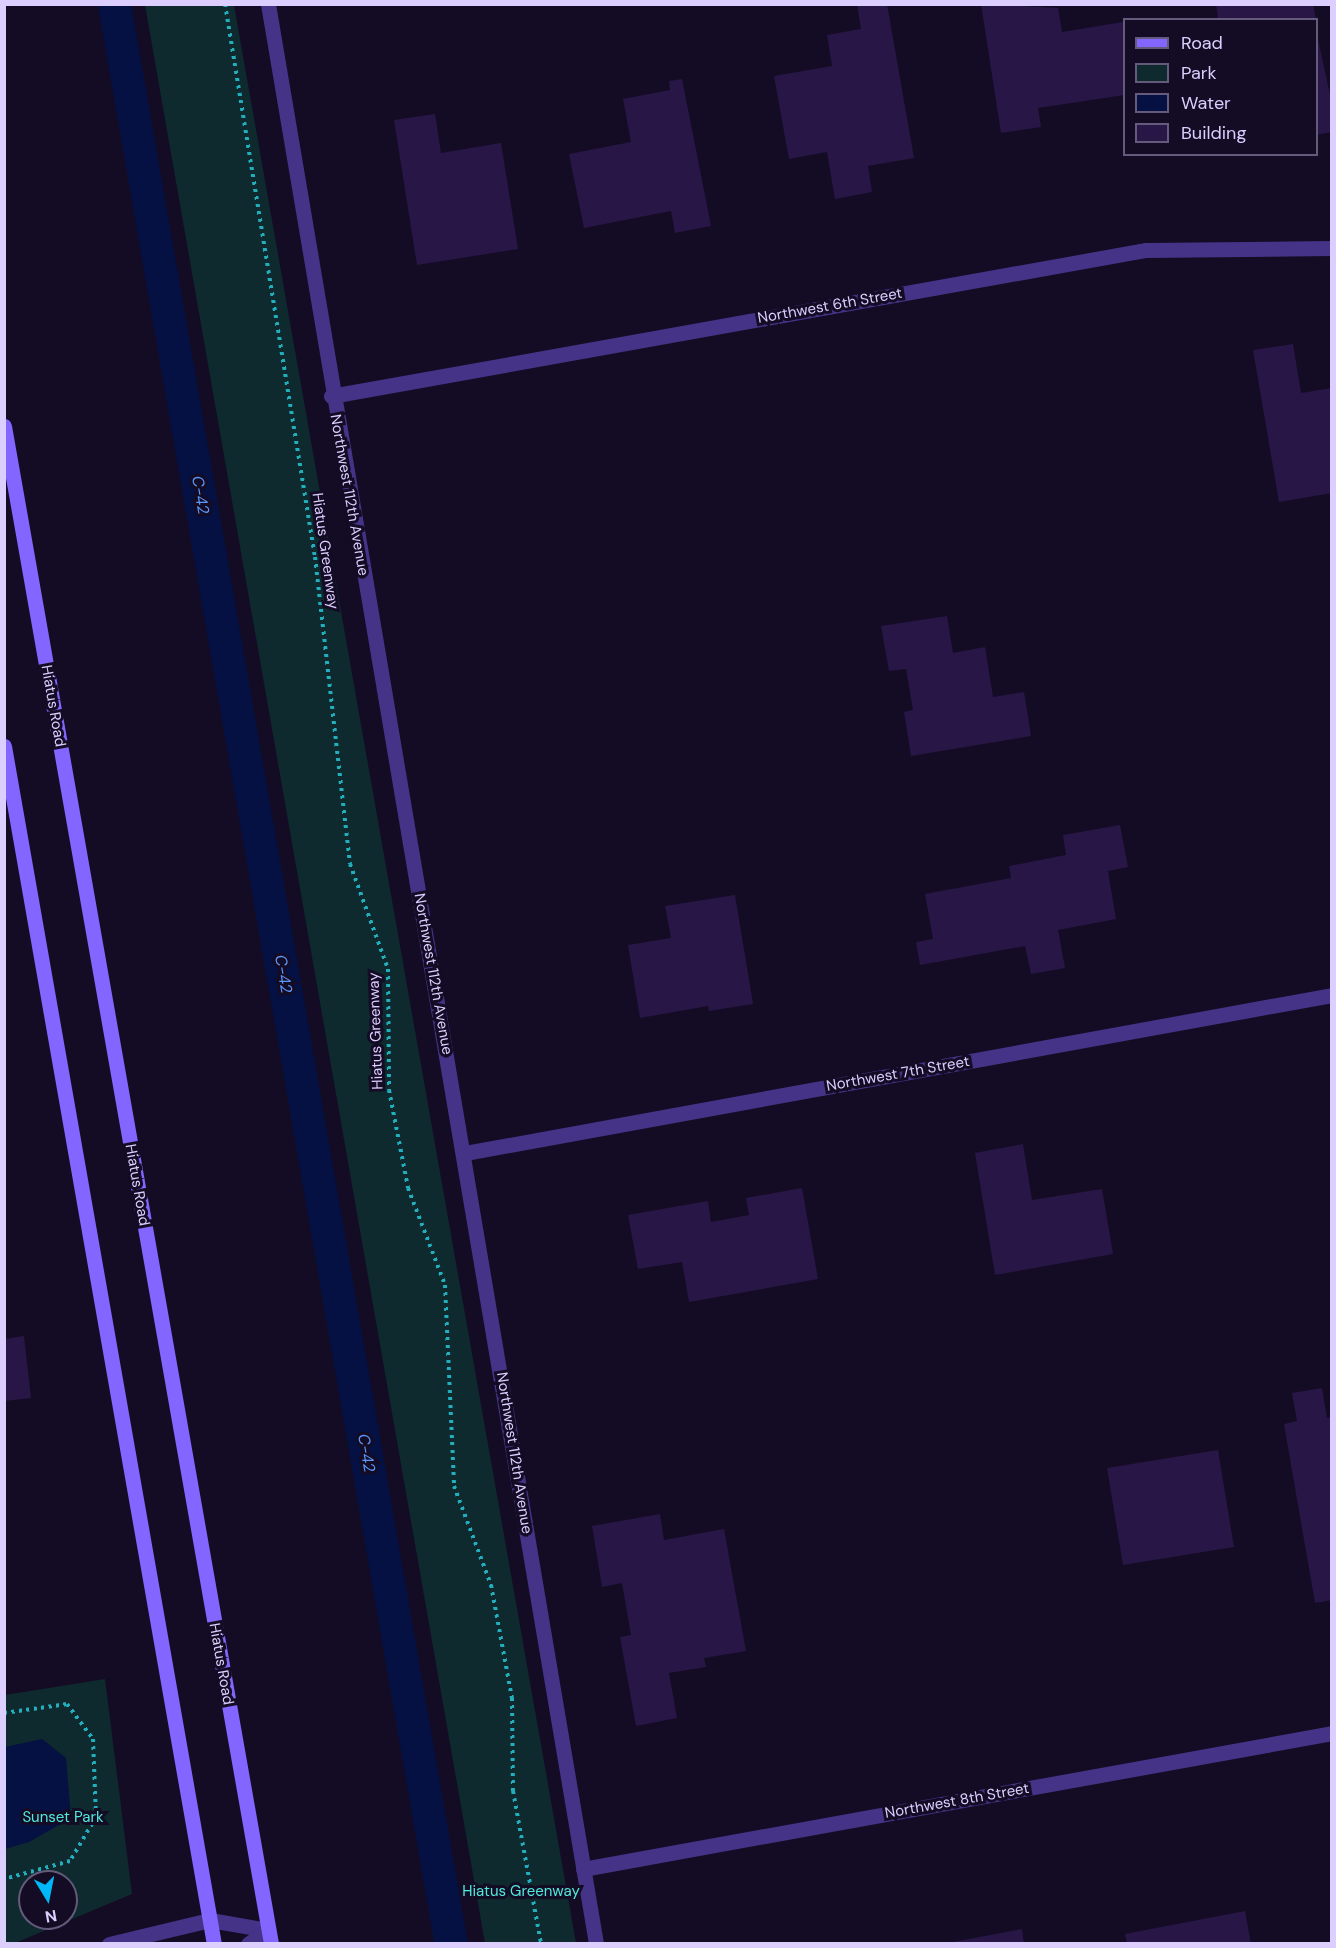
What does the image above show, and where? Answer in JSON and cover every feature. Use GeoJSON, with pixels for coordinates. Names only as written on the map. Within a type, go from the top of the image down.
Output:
{"type":"FeatureCollection","features":[{"type":"Feature","properties":{"kind":"main road","name":"Hiatus Road"},"geometry":{"type":"LineString","coordinates":[[4,426],[269,1937]]}},
{"type":"Feature","properties":{"kind":"main road"},"geometry":{"type":"LineString","coordinates":[[4,746],[214,1944]]}},
{"type":"Feature","properties":{"kind":"street","name":"Northwest 112th Avenue"},"geometry":{"type":"LineString","coordinates":[[268,4],[331,396],[465,1153],[596,1944]]}},
{"type":"Feature","properties":{"kind":"street","name":"Northwest 6th Street"},"geometry":{"type":"LineString","coordinates":[[331,396],[1146,250],[1332,248]]}},
{"type":"Feature","properties":{"kind":"street","name":"Northwest 7th Street"},"geometry":{"type":"LineString","coordinates":[[465,1153],[1332,995]]}},
{"type":"Feature","properties":{"kind":"street","name":"Northwest 8th Street"},"geometry":{"type":"LineString","coordinates":[[583,1869],[1332,1733]]}},
{"type":"Feature","properties":{"kind":"street"},"geometry":{"type":"LineString","coordinates":[[109,1944],[210,1920],[269,1937]]}},
{"type":"Feature","properties":{"kind":"street"},"geometry":{"type":"LineString","coordinates":[[248,1944],[269,1937]]}},
{"type":"Feature","properties":{"kind":"path","name":"Hiatus Greenway"},"geometry":{"type":"LineString","coordinates":[[225,4],[315,557],[351,864],[388,969],[389,1090],[408,1188],[445,1285],[454,1485],[491,1585],[512,1698],[513,1791],[541,1944]]}},
{"type":"Feature","properties":{"kind":"path"},"geometry":{"type":"LineString","coordinates":[[4,1713],[68,1704],[93,1739],[96,1816],[70,1861],[4,1879]]}},
{"type":"Feature","properties":{"kind":"green space","name":"Hiatus Greenway"},"geometry":{"type":"Polygon","coordinates":[[[145,5],[234,5],[576,1943],[485,1943],[145,5]]]}},
{"type":"Feature","properties":{"kind":"green space","name":"Sunset Park"},"geometry":{"type":"Polygon","coordinates":[[[105,1679],[132,1894],[78,1917],[78,1870],[18,1870],[18,1930],[46,1930],[15,1943],[5,1944],[5,1695],[105,1679]]]}},
{"type":"Feature","properties":{"kind":"water"},"geometry":{"type":"Polygon","coordinates":[[[42,1739],[66,1758],[71,1818],[29,1842],[5,1849],[5,1747],[42,1739]]]}},
{"type":"Feature","properties":{"kind":"building"},"geometry":{"type":"Polygon","coordinates":[[[857,4],[887,4],[914,158],[868,166],[872,192],[835,199],[827,152],[789,159],[774,76],[832,66],[827,35],[861,29],[857,4]]]}},
{"type":"Feature","properties":{"kind":"building"},"geometry":{"type":"Polygon","coordinates":[[[981,4],[1058,8],[1062,32],[1123,22],[1123,95],[1038,108],[1041,127],[1001,133],[981,4]]]}},
{"type":"Feature","properties":{"kind":"building"},"geometry":{"type":"Polygon","coordinates":[[[1216,4],[1313,4],[1316,18],[1216,18],[1218,17],[1216,4]]]}},
{"type":"Feature","properties":{"kind":"building"},"geometry":{"type":"Polygon","coordinates":[[[1318,39],[1332,104],[1332,132],[1318,135],[1318,39]]]}},
{"type":"Feature","properties":{"kind":"building"},"geometry":{"type":"Polygon","coordinates":[[[682,79],[711,226],[675,233],[671,211],[584,228],[569,154],[631,142],[623,99],[670,90],[669,81],[682,79]]]}},
{"type":"Feature","properties":{"kind":"building"},"geometry":{"type":"Polygon","coordinates":[[[435,114],[441,153],[501,143],[518,249],[417,265],[394,120],[435,114]]]}},
{"type":"Feature","properties":{"kind":"building"},"geometry":{"type":"Polygon","coordinates":[[[1293,344],[1301,393],[1332,388],[1332,493],[1279,502],[1253,350],[1293,344]]]}},
{"type":"Feature","properties":{"kind":"building"},"geometry":{"type":"Polygon","coordinates":[[[947,616],[953,653],[985,647],[993,697],[1024,692],[1031,736],[911,756],[904,712],[913,710],[906,669],[889,671],[881,626],[947,616]]]}},
{"type":"Feature","properties":{"kind":"building"},"geometry":{"type":"Polygon","coordinates":[[[1120,825],[1128,867],[1108,871],[1116,919],[1058,930],[1065,968],[1031,974],[1025,946],[920,965],[916,942],[933,939],[925,894],[1011,878],[1009,866],[1066,855],[1063,835],[1120,825]]]}},
{"type":"Feature","properties":{"kind":"building"},"geometry":{"type":"Polygon","coordinates":[[[735,895],[753,1004],[709,1011],[708,1006],[640,1018],[628,945],[671,938],[665,906],[735,895]]]}},
{"type":"Feature","properties":{"kind":"building"},"geometry":{"type":"Polygon","coordinates":[[[1023,1144],[1032,1200],[1102,1189],[1113,1254],[995,1275],[975,1153],[1023,1144]]]}},
{"type":"Feature","properties":{"kind":"building"},"geometry":{"type":"Polygon","coordinates":[[[802,1188],[818,1279],[689,1302],[682,1262],[638,1269],[628,1215],[708,1201],[711,1222],[749,1215],[746,1198],[802,1188]]]}},
{"type":"Feature","properties":{"kind":"building"},"geometry":{"type":"Polygon","coordinates":[[[24,1336],[31,1398],[4,1401],[4,1339],[24,1336]]]}},
{"type":"Feature","properties":{"kind":"building"},"geometry":{"type":"Polygon","coordinates":[[[1322,1388],[1327,1418],[1332,1417],[1332,1600],[1315,1603],[1284,1424],[1297,1421],[1292,1393],[1322,1388]]]}},
{"type":"Feature","properties":{"kind":"building"},"geometry":{"type":"Polygon","coordinates":[[[1218,1450],[1234,1547],[1123,1565],[1107,1468],[1218,1450]]]}},
{"type":"Feature","properties":{"kind":"building"},"geometry":{"type":"Polygon","coordinates":[[[660,1514],[664,1540],[724,1529],[746,1651],[704,1658],[706,1667],[669,1673],[677,1718],[636,1726],[620,1637],[631,1635],[622,1583],[602,1587],[592,1526],[660,1514]]]}},
{"type":"Feature","properties":{"kind":"building"},"geometry":{"type":"Polygon","coordinates":[[[1245,1911],[1251,1944],[1127,1944],[1125,1934],[1245,1911]]]}},
{"type":"Feature","properties":{"kind":"building"},"geometry":{"type":"Polygon","coordinates":[[[1022,1929],[1024,1944],[953,1944],[953,1942],[1022,1929]]]}},
{"type":"Feature","properties":{"kind":"waterway","name":"C-42"},"geometry":{"type":"LineString","coordinates":[[114,4],[451,1944]]}}]}
